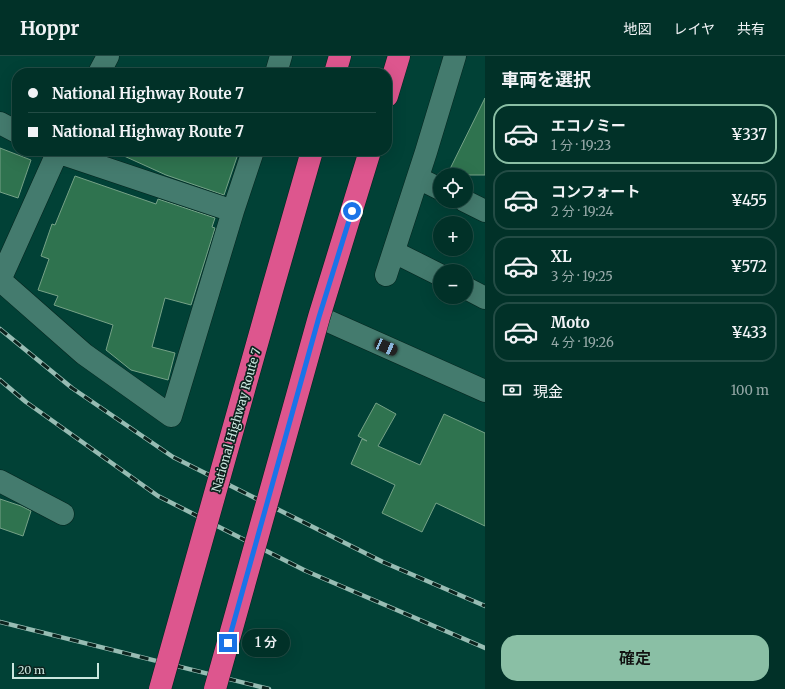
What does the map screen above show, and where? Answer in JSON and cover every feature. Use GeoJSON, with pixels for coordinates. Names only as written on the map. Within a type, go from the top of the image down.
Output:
{"type":"FeatureCollection","features":[{"type":"Feature","properties":{"kind":"highway"},"geometry":{"type":"LineString","coordinates":[[336,68],[340,56]]}},
{"type":"Feature","properties":{"kind":"highway"},"geometry":{"type":"LineString","coordinates":[[392,79],[399,56]]}},
{"type":"Feature","properties":{"kind":"highway","name":"National Highway Route 7"},"geometry":{"type":"LineString","coordinates":[[160,689],[244,395],[270,295],[311,156]]}},
{"type":"Feature","properties":{"kind":"highway"},"geometry":{"type":"LineString","coordinates":[[215,689],[319,317],[368,156]]}},
{"type":"Feature","properties":{"kind":"street"},"geometry":{"type":"LineString","coordinates":[[102,68],[108,56]]}},
{"type":"Feature","properties":{"kind":"street"},"geometry":{"type":"LineString","coordinates":[[277,68],[281,56]]}},
{"type":"Feature","properties":{"kind":"street"},"geometry":{"type":"LineString","coordinates":[[386,275],[418,178],[455,56]]}},
{"type":"Feature","properties":{"kind":"street"},"geometry":{"type":"LineString","coordinates":[[0,123],[12,129]]}},
{"type":"Feature","properties":{"kind":"street"},"geometry":{"type":"LineString","coordinates":[[54,156],[0,280],[84,354],[171,416],[233,211],[251,156]]}},
{"type":"Feature","properties":{"kind":"street"},"geometry":{"type":"LineString","coordinates":[[68,156],[233,211]]}},
{"type":"Feature","properties":{"kind":"street"},"geometry":{"type":"LineString","coordinates":[[418,178],[433,186]]}},
{"type":"Feature","properties":{"kind":"street"},"geometry":{"type":"LineString","coordinates":[[473,205],[485,211]]}},
{"type":"Feature","properties":{"kind":"street"},"geometry":{"type":"LineString","coordinates":[[394,252],[433,272]]}},
{"type":"Feature","properties":{"kind":"street"},"geometry":{"type":"LineString","coordinates":[[473,292],[485,298]]}},
{"type":"Feature","properties":{"kind":"street"},"geometry":{"type":"LineString","coordinates":[[319,317],[485,392]]}},
{"type":"Feature","properties":{"kind":"street"},"geometry":{"type":"LineString","coordinates":[[0,481],[63,514]]}},
{"type":"Feature","properties":{"kind":"building"},"geometry":{"type":"Polygon","coordinates":[[[485,98],[485,175],[473,175],[473,168],[450,168],[485,98]]]}},
{"type":"Feature","properties":{"kind":"building"},"geometry":{"type":"Polygon","coordinates":[[[0,148],[12,153],[12,156],[21,156],[31,160],[18,198],[0,192],[0,148]]]}},
{"type":"Feature","properties":{"kind":"building"},"geometry":{"type":"Polygon","coordinates":[[[124,156],[237,156],[224,195],[166,175],[124,156]]]}},
{"type":"Feature","properties":{"kind":"building"},"geometry":{"type":"Polygon","coordinates":[[[75,176],[156,204],[158,199],[215,218],[212,227],[215,228],[191,305],[165,298],[152,347],[175,353],[168,380],[131,370],[106,350],[113,325],[54,305],[58,296],[38,290],[49,259],[41,256],[52,224],[55,225],[75,176]]]}},
{"type":"Feature","properties":{"kind":"building"},"geometry":{"type":"Polygon","coordinates":[[[376,403],[396,414],[378,446],[420,465],[444,414],[485,433],[485,526],[436,503],[422,532],[382,513],[395,485],[351,464],[362,439],[367,441],[358,436],[376,403]]]}},
{"type":"Feature","properties":{"kind":"building"},"geometry":{"type":"Polygon","coordinates":[[[0,499],[31,511],[23,536],[0,528],[0,499]]]}},
{"type":"Feature","properties":{"kind":"railway"},"geometry":{"type":"LineString","coordinates":[[0,329],[72,388],[173,457],[383,562],[485,606]]}},
{"type":"Feature","properties":{"kind":"railway"},"geometry":{"type":"LineString","coordinates":[[0,380],[26,402],[158,496],[306,571],[485,648]]}},
{"type":"Feature","properties":{"kind":"railway"},"geometry":{"type":"LineString","coordinates":[[0,622],[269,689]]}},
{"type":"Feature","properties":{"kind":"route"},"geometry":{"type":"LineString","coordinates":[[228,643],[319,317],[352,211]]}}]}
